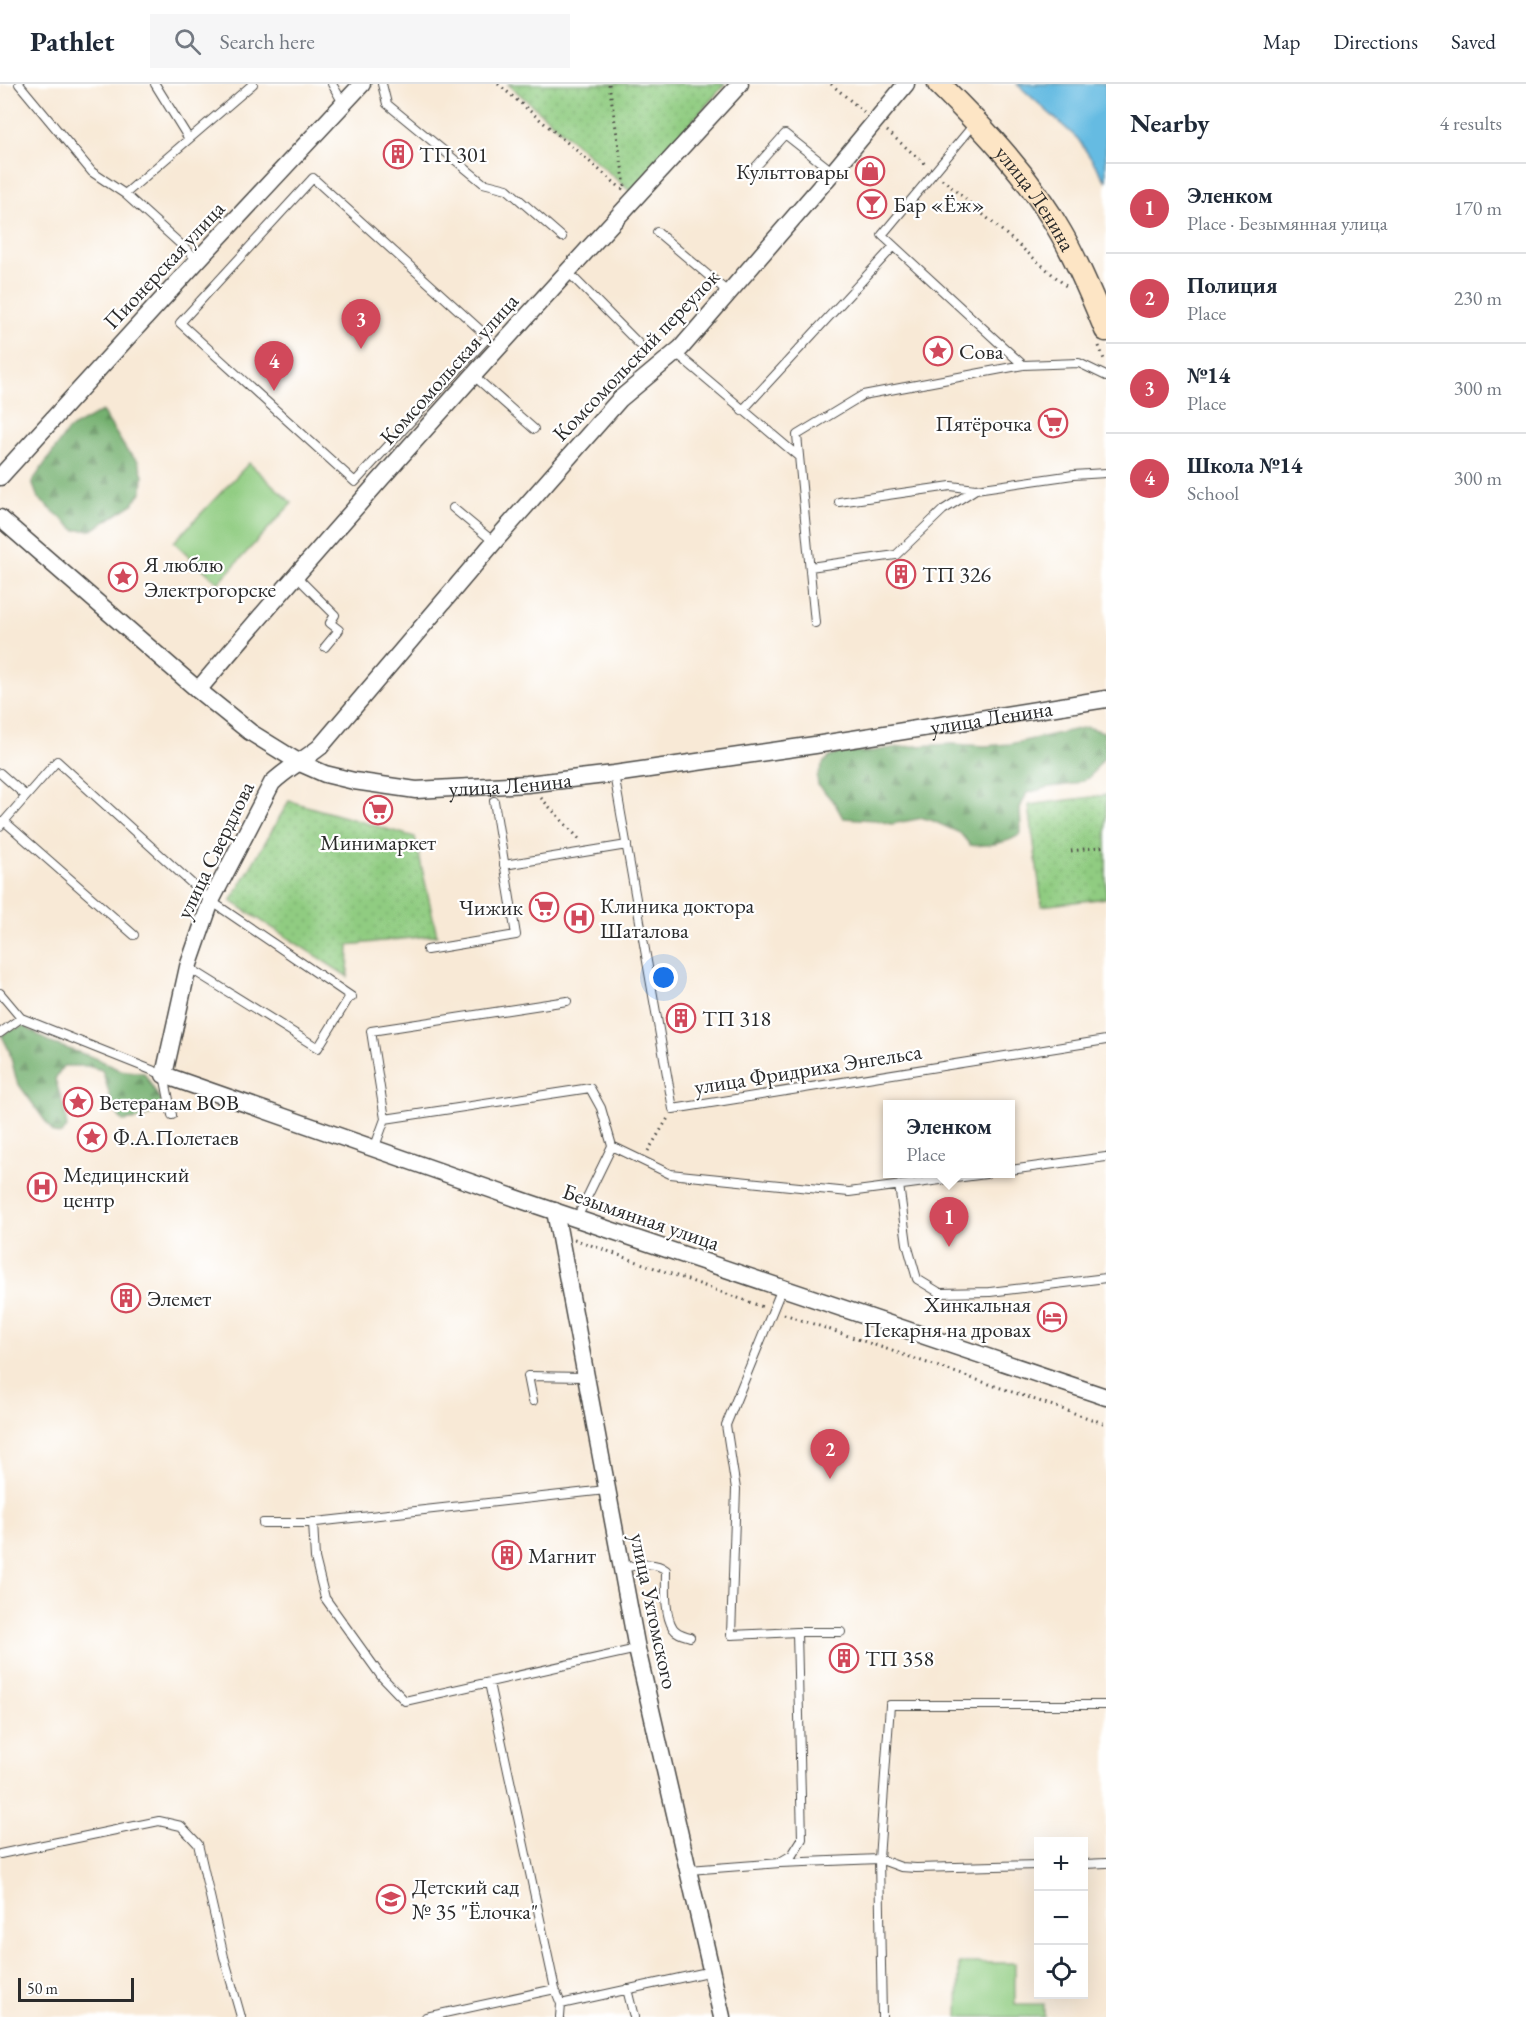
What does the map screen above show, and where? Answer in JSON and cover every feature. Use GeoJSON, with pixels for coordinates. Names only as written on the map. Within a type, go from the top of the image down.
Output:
{"type":"FeatureCollection","features":[{"type":"Feature","properties":{"kind":"street","name":"Пионерская улица"},"geometry":{"type":"LineString","coordinates":[[0,477],[362,84]]}},
{"type":"Feature","properties":{"kind":"street","name":"Комсомольская улица"},"geometry":{"type":"LineString","coordinates":[[198,690],[295,575],[567,272],[740,84]]}},
{"type":"Feature","properties":{"kind":"street","name":"Комсомольский переулок"},"geometry":{"type":"LineString","coordinates":[[300,763],[320,747],[494,542],[620,399],[675,352],[729,293],[906,84]]}},
{"type":"Feature","properties":{"kind":"street","name":"улица Ленина"},"geometry":{"type":"LineString","coordinates":[[939,84],[1013,162],[1034,191],[1078,265],[1102,337]]}},
{"type":"Feature","properties":{"kind":"street","name":"улица Ленина"},"geometry":{"type":"LineString","coordinates":[[0,518],[198,690],[250,732],[300,763],[325,774],[354,781],[416,790],[527,784],[615,774],[815,745],[1106,699]]}},
{"type":"Feature","properties":{"kind":"street","name":"улица Свердлова"},"geometry":{"type":"LineString","coordinates":[[164,1075],[188,967],[211,902],[272,783],[283,772],[300,763]]}},
{"type":"Feature","properties":{"kind":"street","name":"Безымянная улица"},"geometry":{"type":"LineString","coordinates":[[164,1075],[555,1211],[1106,1397]]}},
{"type":"Feature","properties":{"kind":"street","name":"улица Ухтомского"},"geometry":{"type":"LineString","coordinates":[[555,1211],[637,1649],[723,2017]]}},
{"type":"Feature","properties":{"kind":"lane"},"geometry":{"type":"LineString","coordinates":[[19,84],[92,172],[125,194],[198,260]]}},
{"type":"Feature","properties":{"kind":"lane"},"geometry":{"type":"LineString","coordinates":[[155,84],[189,139]]}},
{"type":"Feature","properties":{"kind":"lane"},"geometry":{"type":"LineString","coordinates":[[125,194],[253,84]]}},
{"type":"Feature","properties":{"kind":"lane"},"geometry":{"type":"LineString","coordinates":[[332,84],[343,104]]}},
{"type":"Feature","properties":{"kind":"lane"},"geometry":{"type":"LineString","coordinates":[[382,84],[387,104],[483,183],[507,189],[562,237]]}},
{"type":"Feature","properties":{"kind":"lane"},"geometry":{"type":"LineString","coordinates":[[976,121],[882,235],[1023,365]]}},
{"type":"Feature","properties":{"kind":"lane"},"geometry":{"type":"LineString","coordinates":[[753,170],[785,134],[833,172]]}},
{"type":"Feature","properties":{"kind":"lane"},"geometry":{"type":"LineString","coordinates":[[313,177],[488,337],[355,483],[180,322],[313,177]]}},
{"type":"Feature","properties":{"kind":"lane"},"geometry":{"type":"LineString","coordinates":[[657,232],[729,293]]}},
{"type":"Feature","properties":{"kind":"lane"},"geometry":{"type":"LineString","coordinates":[[742,411],[894,246]]}},
{"type":"Feature","properties":{"kind":"lane"},"geometry":{"type":"LineString","coordinates":[[567,272],[639,344]]}},
{"type":"Feature","properties":{"kind":"lane"},"geometry":{"type":"LineString","coordinates":[[675,352],[799,458]]}},
{"type":"Feature","properties":{"kind":"lane"},"geometry":{"type":"LineString","coordinates":[[815,623],[797,435],[863,394],[1023,365],[1079,363],[1106,376]]}},
{"type":"Feature","properties":{"kind":"lane"},"geometry":{"type":"LineString","coordinates":[[474,376],[534,429]]}},
{"type":"Feature","properties":{"kind":"lane"},"geometry":{"type":"LineString","coordinates":[[839,502],[951,486],[976,489],[1073,475],[1106,473]]}},
{"type":"Feature","properties":{"kind":"lane"},"geometry":{"type":"LineString","coordinates":[[810,567],[896,555],[943,510],[976,489]]}},
{"type":"Feature","properties":{"kind":"lane"},"geometry":{"type":"LineString","coordinates":[[453,508],[494,542]]}},
{"type":"Feature","properties":{"kind":"lane"},"geometry":{"type":"LineString","coordinates":[[295,575],[335,615],[330,622],[339,630],[325,647]]}},
{"type":"Feature","properties":{"kind":"lane"},"geometry":{"type":"LineString","coordinates":[[134,935],[2,824],[57,761],[211,902],[351,996],[318,1048],[188,967]]}},
{"type":"Feature","properties":{"kind":"lane"},"geometry":{"type":"LineString","coordinates":[[0,773],[26,796]]}},
{"type":"Feature","properties":{"kind":"lane","name":"улица Фридриха Энгельса"},"geometry":{"type":"LineString","coordinates":[[615,774],[673,1109],[1106,1040]]}},
{"type":"Feature","properties":{"kind":"lane"},"geometry":{"type":"LineString","coordinates":[[427,950],[516,935],[494,801]]}},
{"type":"Feature","properties":{"kind":"lane"},"geometry":{"type":"LineString","coordinates":[[504,865],[627,845]]}},
{"type":"Feature","properties":{"kind":"lane"},"geometry":{"type":"LineString","coordinates":[[0,993],[21,1018],[164,1075],[172,1115]]}},
{"type":"Feature","properties":{"kind":"lane"},"geometry":{"type":"LineString","coordinates":[[374,1149],[385,1119],[371,1031],[567,1001]]}},
{"type":"Feature","properties":{"kind":"lane"},"geometry":{"type":"LineString","coordinates":[[0,1033],[21,1018]]}},
{"type":"Feature","properties":{"kind":"lane"},"geometry":{"type":"LineString","coordinates":[[385,1119],[590,1088],[602,1108],[612,1146],[577,1218]]}},
{"type":"Feature","properties":{"kind":"lane"},"geometry":{"type":"LineString","coordinates":[[612,1146],[670,1174],[849,1192],[950,1178]]}},
{"type":"Feature","properties":{"kind":"lane"},"geometry":{"type":"LineString","coordinates":[[1015,1169],[1106,1157]]}},
{"type":"Feature","properties":{"kind":"lane"},"geometry":{"type":"LineString","coordinates":[[899,1185],[907,1244],[917,1279],[940,1293],[990,1292],[1106,1278]]}},
{"type":"Feature","properties":{"kind":"lane"},"geometry":{"type":"LineString","coordinates":[[782,1288],[726,1425],[736,1489],[731,1635],[841,1632]]}},
{"type":"Feature","properties":{"kind":"lane"},"geometry":{"type":"LineString","coordinates":[[533,1401],[528,1376],[585,1377]]}},
{"type":"Feature","properties":{"kind":"lane"},"geometry":{"type":"LineString","coordinates":[[263,1523],[313,1522],[606,1490]]}},
{"type":"Feature","properties":{"kind":"lane"},"geometry":{"type":"LineString","coordinates":[[313,1522],[315,1558],[325,1598],[381,1676],[405,1701],[637,1649]]}},
{"type":"Feature","properties":{"kind":"lane"},"geometry":{"type":"LineString","coordinates":[[621,1568],[651,1564],[661,1565],[666,1570],[666,1597],[673,1629],[681,1635],[690,1637]]}},
{"type":"Feature","properties":{"kind":"lane"},"geometry":{"type":"LineString","coordinates":[[780,1863],[792,1855],[802,1839],[797,1632]]}},
{"type":"Feature","properties":{"kind":"lane"},"geometry":{"type":"LineString","coordinates":[[489,1683],[555,1989],[561,2004],[560,2017]]}},
{"type":"Feature","properties":{"kind":"lane"},"geometry":{"type":"LineString","coordinates":[[882,2017],[879,1859],[890,1705],[1106,1705]]}},
{"type":"Feature","properties":{"kind":"lane"},"geometry":{"type":"LineString","coordinates":[[0,1854],[159,1821],[181,1826],[198,1844],[224,1957],[241,2017]]}},
{"type":"Feature","properties":{"kind":"lane"},"geometry":{"type":"LineString","coordinates":[[690,1870],[879,1859],[901,1867],[916,1868],[1034,1865]]}},
{"type":"Feature","properties":{"kind":"lane"},"geometry":{"type":"LineString","coordinates":[[1088,1864],[1106,1863]]}},
{"type":"Feature","properties":{"kind":"lane"},"geometry":{"type":"LineString","coordinates":[[561,2004],[712,1971]]}},
{"type":"Feature","properties":{"kind":"lane"},"geometry":{"type":"LineString","coordinates":[[426,2017],[555,1989]]}},
{"type":"Feature","properties":{"kind":"lane"},"geometry":{"type":"LineString","coordinates":[[627,1989],[634,2017]]}},
{"type":"Feature","properties":{"kind":"path"},"geometry":{"type":"LineString","coordinates":[[498,84],[627,193],[609,84]]}},
{"type":"Feature","properties":{"kind":"path"},"geometry":{"type":"LineString","coordinates":[[831,84],[1069,289]]}},
{"type":"Feature","properties":{"kind":"path"},"geometry":{"type":"LineString","coordinates":[[1102,337],[1106,364]]}},
{"type":"Feature","properties":{"kind":"path"},"geometry":{"type":"LineString","coordinates":[[527,784],[591,851]]}},
{"type":"Feature","properties":{"kind":"path"},"geometry":{"type":"LineString","coordinates":[[1071,851],[1106,846]]}},
{"type":"Feature","properties":{"kind":"path"},"geometry":{"type":"LineString","coordinates":[[642,1160],[673,1109]]}},
{"type":"Feature","properties":{"kind":"path"},"geometry":{"type":"LineString","coordinates":[[559,1234],[773,1311],[1106,1424]]}},
{"type":"Feature","properties":{"kind":"green space"},"geometry":{"type":"Polygon","coordinates":[[[508,84],[725,84],[631,192],[508,84]]]}},
{"type":"Feature","properties":{"kind":"green space"},"geometry":{"type":"Polygon","coordinates":[[[102,411],[127,451],[138,461],[143,475],[142,491],[133,504],[92,530],[75,530],[38,498],[32,482],[68,430],[102,411]]]}},
{"type":"Feature","properties":{"kind":"green space"},"geometry":{"type":"Polygon","coordinates":[[[249,463],[292,503],[218,583],[174,542],[249,463]]]}},
{"type":"Feature","properties":{"kind":"green space"},"geometry":{"type":"Polygon","coordinates":[[[1087,727],[1104,732],[1106,755],[1089,778],[1074,784],[1027,793],[1020,808],[1021,833],[997,844],[970,845],[960,833],[923,818],[891,824],[876,820],[843,818],[834,802],[818,785],[817,777],[824,762],[845,751],[867,752],[899,747],[952,744],[985,746],[1010,744],[1087,727]]]}},
{"type":"Feature","properties":{"kind":"green space"},"geometry":{"type":"Polygon","coordinates":[[[1106,795],[1106,898],[1042,906],[1029,805],[1106,795]]]}},
{"type":"Feature","properties":{"kind":"green space"},"geometry":{"type":"Polygon","coordinates":[[[289,801],[415,837],[437,935],[349,945],[348,977],[231,901],[289,801]]]}},
{"type":"Feature","properties":{"kind":"green space"},"geometry":{"type":"Polygon","coordinates":[[[24,1026],[51,1043],[98,1059],[119,1070],[144,1073],[162,1103],[160,1111],[139,1119],[123,1121],[113,1104],[102,1070],[87,1066],[63,1066],[55,1079],[65,1111],[67,1128],[61,1134],[54,1133],[17,1082],[9,1050],[2,1036],[8,1031],[24,1026]]]}},
{"type":"Feature","properties":{"kind":"green space"},"geometry":{"type":"Polygon","coordinates":[[[959,1963],[1015,1963],[1015,2004],[1044,2004],[1044,2017],[958,2017],[959,1963]]]}},
{"type":"Feature","properties":{"kind":"water"},"geometry":{"type":"Polygon","coordinates":[[[1017,84],[1106,84],[1106,181],[1078,139],[1017,84]]]}},
{"type":"Feature","properties":{"kind":"place","name":"ТП 301"},"geometry":{"type":"Point","coordinates":[398,154]}},
{"type":"Feature","properties":{"kind":"place","name":"Культтовары"},"geometry":{"type":"Point","coordinates":[870,171]}},
{"type":"Feature","properties":{"kind":"place","name":"Бар «Ёж»"},"geometry":{"type":"Point","coordinates":[872,204]}},
{"type":"Feature","properties":{"kind":"place","name":"№14"},"geometry":{"type":"Point","coordinates":[361,349]}},
{"type":"Feature","properties":{"kind":"place","name":"Сова"},"geometry":{"type":"Point","coordinates":[938,351]}},
{"type":"Feature","properties":{"kind":"place","name":"Школа №14"},"geometry":{"type":"Point","coordinates":[274,391]}},
{"type":"Feature","properties":{"kind":"place","name":"Пятёрочка"},"geometry":{"type":"Point","coordinates":[1053,423]}},
{"type":"Feature","properties":{"kind":"place","name":"ТП 326"},"geometry":{"type":"Point","coordinates":[901,574]}},
{"type":"Feature","properties":{"kind":"place","name":"Я люблю Электрогорске"},"geometry":{"type":"Point","coordinates":[123,577]}},
{"type":"Feature","properties":{"kind":"place","name":"Минимаркет"},"geometry":{"type":"Point","coordinates":[378,810]}},
{"type":"Feature","properties":{"kind":"place","name":"Чижик"},"geometry":{"type":"Point","coordinates":[544,907]}},
{"type":"Feature","properties":{"kind":"place","name":"Клиника доктора Шаталова"},"geometry":{"type":"Point","coordinates":[579,918]}},
{"type":"Feature","properties":{"kind":"place","name":"ТП 318"},"geometry":{"type":"Point","coordinates":[681,1018]}},
{"type":"Feature","properties":{"kind":"place","name":"Ветеранам ВОВ"},"geometry":{"type":"Point","coordinates":[78,1102]}},
{"type":"Feature","properties":{"kind":"place","name":"Ф.А.Полетаев"},"geometry":{"type":"Point","coordinates":[92,1137]}},
{"type":"Feature","properties":{"kind":"place","name":"Медицинский центр"},"geometry":{"type":"Point","coordinates":[42,1187]}},
{"type":"Feature","properties":{"kind":"place","name":"Эленком"},"geometry":{"type":"Point","coordinates":[949,1247]}},
{"type":"Feature","properties":{"kind":"place","name":"Элемет"},"geometry":{"type":"Point","coordinates":[126,1298]}},
{"type":"Feature","properties":{"kind":"place","name":"Хинкальная Пекарня на дровах"},"geometry":{"type":"Point","coordinates":[1052,1317]}},
{"type":"Feature","properties":{"kind":"place","name":"Полиция"},"geometry":{"type":"Point","coordinates":[830,1479]}},
{"type":"Feature","properties":{"kind":"place","name":"Магнит"},"geometry":{"type":"Point","coordinates":[507,1555]}},
{"type":"Feature","properties":{"kind":"place","name":"ТП 358"},"geometry":{"type":"Point","coordinates":[844,1658]}},
{"type":"Feature","properties":{"kind":"place","name":"Детский сад № 35 \"Ёлочка\""},"geometry":{"type":"Point","coordinates":[391,1899]}}]}
